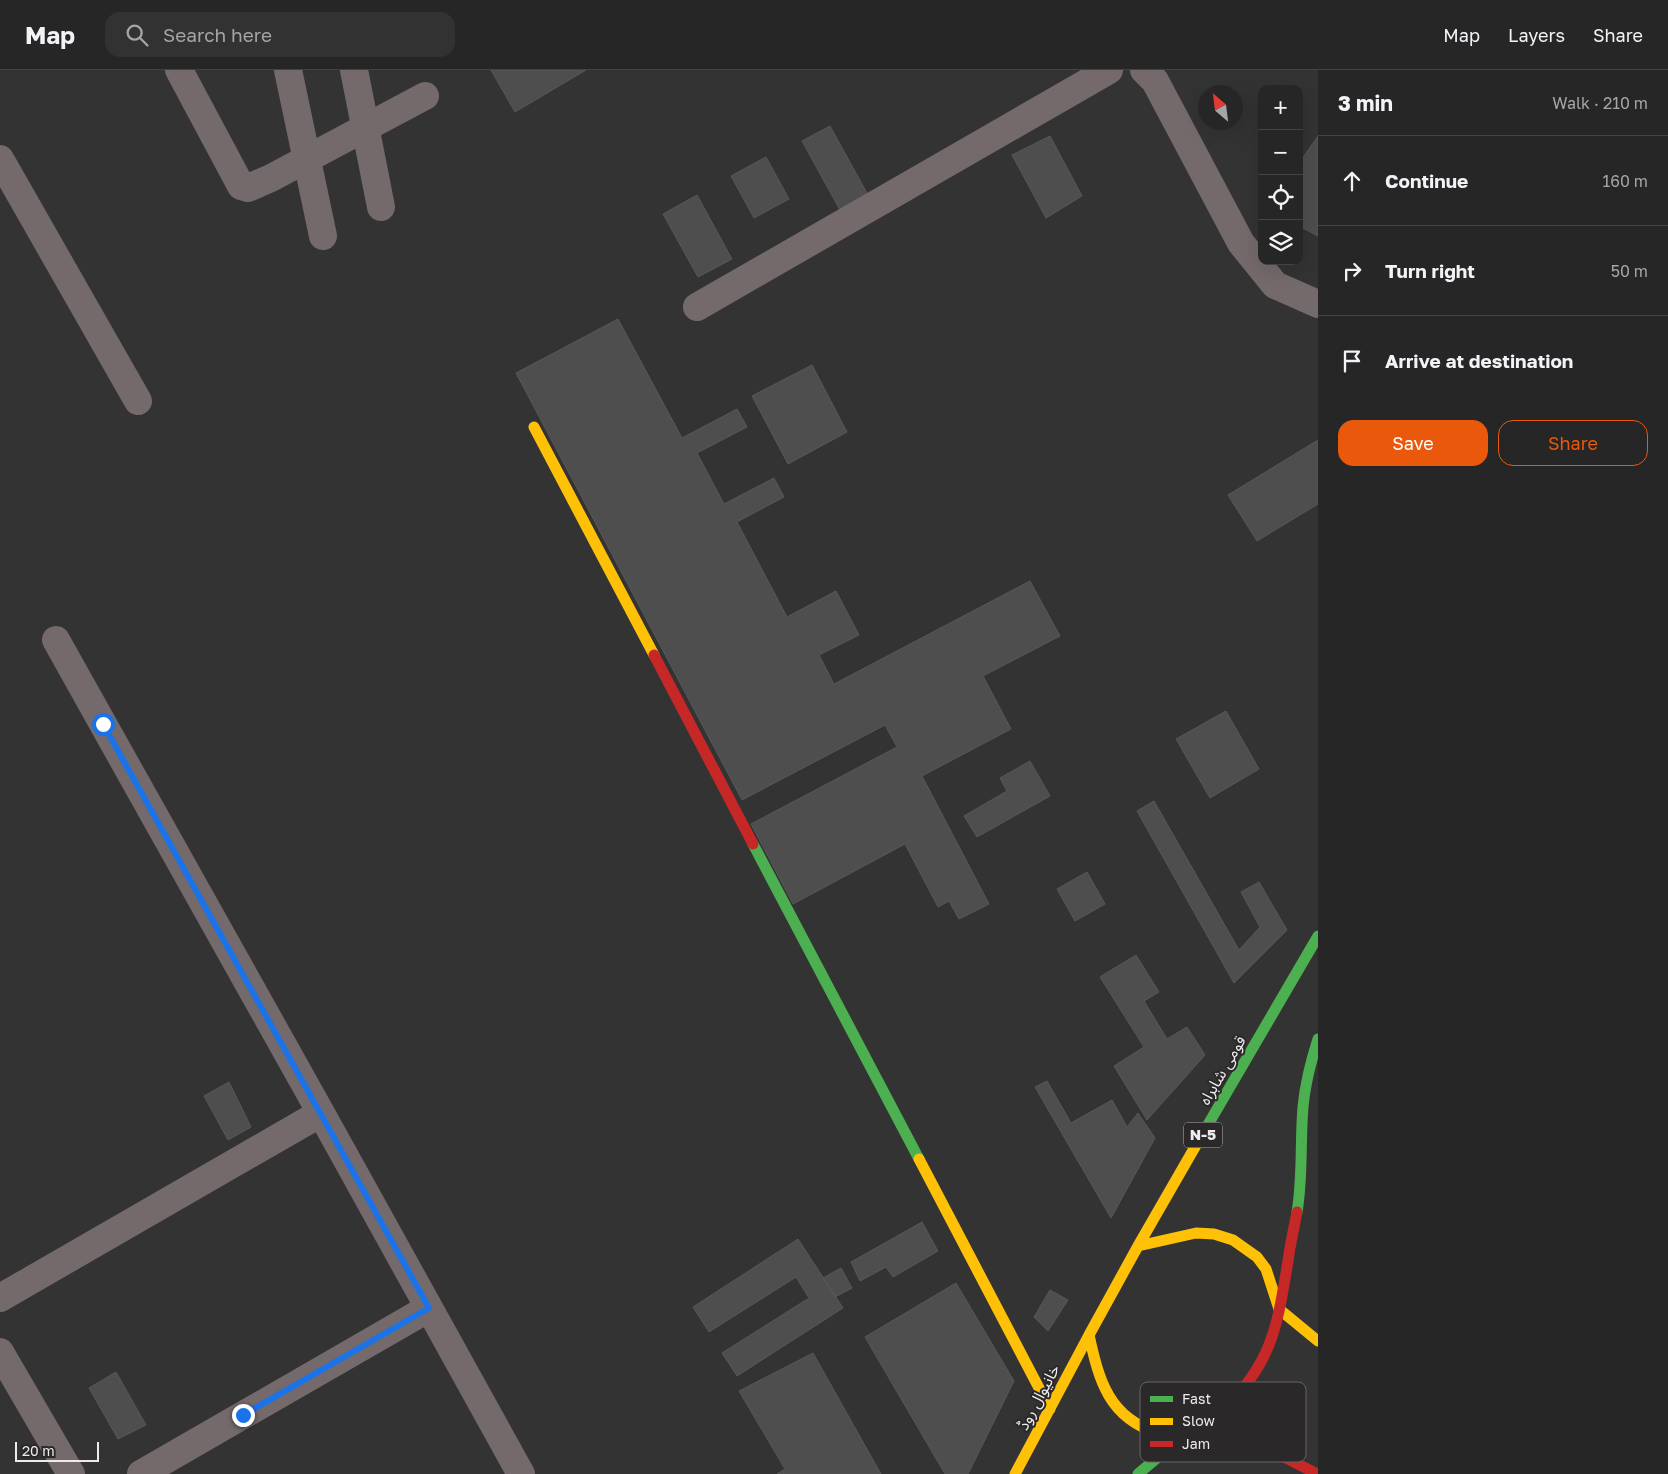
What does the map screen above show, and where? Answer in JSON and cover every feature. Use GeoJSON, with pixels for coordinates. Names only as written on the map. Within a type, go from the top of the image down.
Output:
{"type":"FeatureCollection","features":[{"type":"Feature","properties":{"kind":"main road"},"geometry":{"type":"LineString","coordinates":[[534,427],[1050,1408]]}},
{"type":"Feature","properties":{"kind":"main road","name":"قومی شاہراہ"},"geometry":{"type":"LineString","coordinates":[[1089,1335],[1138,1246],[1318,936]]}},
{"type":"Feature","properties":{"kind":"main road"},"geometry":{"type":"LineString","coordinates":[[1250,1382],[1255,1375],[1273,1337],[1279,1309],[1298,1208],[1302,1114],[1312,1059],[1318,1038]]}},
{"type":"Feature","properties":{"kind":"main road"},"geometry":{"type":"LineString","coordinates":[[1138,1246],[1196,1233],[1214,1234],[1233,1240],[1257,1257],[1266,1269],[1279,1309],[1318,1341]]}},
{"type":"Feature","properties":{"kind":"main road"},"geometry":{"type":"LineString","coordinates":[[1089,1335],[1104,1388],[1115,1406],[1140,1426]]}},
{"type":"Feature","properties":{"kind":"main road","name":"خانیوال روڈ"},"geometry":{"type":"LineString","coordinates":[[1015,1474],[1089,1335]]}},
{"type":"Feature","properties":{"kind":"main road"},"geometry":{"type":"LineString","coordinates":[[1138,1474],[1152,1462]]}},
{"type":"Feature","properties":{"kind":"main road"},"geometry":{"type":"LineString","coordinates":[[1294,1462],[1317,1474]]}},
{"type":"Feature","properties":{"kind":"street"},"geometry":{"type":"LineString","coordinates":[[179,70],[242,186],[248,188],[306,160],[425,96]]}},
{"type":"Feature","properties":{"kind":"street"},"geometry":{"type":"LineString","coordinates":[[288,70],[323,236]]}},
{"type":"Feature","properties":{"kind":"street"},"geometry":{"type":"LineString","coordinates":[[354,70],[381,207]]}},
{"type":"Feature","properties":{"kind":"street"},"geometry":{"type":"LineString","coordinates":[[697,307],[1109,70]]}},
{"type":"Feature","properties":{"kind":"street"},"geometry":{"type":"LineString","coordinates":[[1144,70],[1155,81],[1241,243],[1275,285],[1318,304]]}},
{"type":"Feature","properties":{"kind":"street"},"geometry":{"type":"LineString","coordinates":[[0,159],[138,401]]}},
{"type":"Feature","properties":{"kind":"street"},"geometry":{"type":"LineString","coordinates":[[56,640],[321,1112],[521,1474]]}},
{"type":"Feature","properties":{"kind":"street"},"geometry":{"type":"LineString","coordinates":[[0,1298],[321,1112]]}},
{"type":"Feature","properties":{"kind":"street"},"geometry":{"type":"LineString","coordinates":[[141,1474],[429,1308]]}},
{"type":"Feature","properties":{"kind":"street"},"geometry":{"type":"LineString","coordinates":[[0,1352],[71,1474]]}},
{"type":"Feature","properties":{"kind":"building"},"geometry":{"type":"Polygon","coordinates":[[[491,70],[586,70],[515,112],[491,70]]]}},
{"type":"Feature","properties":{"kind":"building"},"geometry":{"type":"Polygon","coordinates":[[[830,126],[868,195],[840,210],[802,141],[830,126]]]}},
{"type":"Feature","properties":{"kind":"building"},"geometry":{"type":"Polygon","coordinates":[[[1050,136],[1082,196],[1046,218],[1012,155],[1050,136]]]}},
{"type":"Feature","properties":{"kind":"building"},"geometry":{"type":"Polygon","coordinates":[[[1318,136],[1318,236],[1303,228],[1303,157],[1318,136]]]}},
{"type":"Feature","properties":{"kind":"building"},"geometry":{"type":"Polygon","coordinates":[[[766,157],[789,199],[754,218],[731,176],[766,157]]]}},
{"type":"Feature","properties":{"kind":"building"},"geometry":{"type":"Polygon","coordinates":[[[697,195],[732,259],[698,277],[663,214],[697,195]]]}},
{"type":"Feature","properties":{"kind":"building"},"geometry":{"type":"Polygon","coordinates":[[[618,319],[682,438],[737,409],[747,427],[697,453],[724,504],[774,478],[784,497],[737,522],[787,617],[836,591],[859,635],[819,655],[834,684],[1030,581],[1060,636],[983,676],[1011,729],[922,776],[989,904],[959,919],[949,901],[938,907],[905,844],[793,904],[751,824],[897,747],[885,725],[742,800],[516,373],[618,319]]]}},
{"type":"Feature","properties":{"kind":"building"},"geometry":{"type":"Polygon","coordinates":[[[812,365],[847,432],[788,464],[752,396],[812,365]]]}},
{"type":"Feature","properties":{"kind":"building"},"geometry":{"type":"Polygon","coordinates":[[[1318,440],[1318,504],[1257,541],[1228,495],[1318,440]]]}},
{"type":"Feature","properties":{"kind":"building"},"geometry":{"type":"Polygon","coordinates":[[[1226,711],[1259,769],[1210,798],[1176,739],[1226,711]]]}},
{"type":"Feature","properties":{"kind":"building"},"geometry":{"type":"Polygon","coordinates":[[[1030,761],[1050,796],[977,837],[964,816],[1007,791],[1000,778],[1030,761]]]}},
{"type":"Feature","properties":{"kind":"building"},"geometry":{"type":"Polygon","coordinates":[[[1154,801],[1239,950],[1260,927],[1241,892],[1259,882],[1287,930],[1234,983],[1137,811],[1154,801]]]}},
{"type":"Feature","properties":{"kind":"building"},"geometry":{"type":"Polygon","coordinates":[[[1087,872],[1105,904],[1075,921],[1057,889],[1087,872]]]}},
{"type":"Feature","properties":{"kind":"building"},"geometry":{"type":"Polygon","coordinates":[[[1136,955],[1159,992],[1144,1001],[1167,1039],[1187,1027],[1205,1055],[1147,1120],[1114,1066],[1144,1047],[1100,977],[1136,955]]]}},
{"type":"Feature","properties":{"kind":"building"},"geometry":{"type":"Polygon","coordinates":[[[1047,1081],[1071,1123],[1112,1100],[1127,1127],[1138,1113],[1155,1138],[1111,1218],[1035,1087],[1047,1081]]]}},
{"type":"Feature","properties":{"kind":"building"},"geometry":{"type":"Polygon","coordinates":[[[229,1082],[251,1127],[228,1140],[204,1096],[229,1082]]]}},
{"type":"Feature","properties":{"kind":"building"},"geometry":{"type":"Polygon","coordinates":[[[922,1222],[938,1251],[893,1277],[886,1267],[860,1281],[851,1262],[922,1222]]]}},
{"type":"Feature","properties":{"kind":"building"},"geometry":{"type":"Polygon","coordinates":[[[798,1239],[843,1308],[737,1376],[722,1353],[809,1298],[796,1277],[709,1332],[693,1307],[798,1239]]]}},
{"type":"Feature","properties":{"kind":"building"},"geometry":{"type":"Polygon","coordinates":[[[841,1268],[852,1288],[835,1297],[823,1278],[841,1268]]]}},
{"type":"Feature","properties":{"kind":"building"},"geometry":{"type":"Polygon","coordinates":[[[956,1283],[1014,1381],[968,1474],[945,1474],[865,1337],[956,1283]]]}},
{"type":"Feature","properties":{"kind":"building"},"geometry":{"type":"Polygon","coordinates":[[[1050,1290],[1068,1300],[1048,1331],[1034,1317],[1050,1290]]]}},
{"type":"Feature","properties":{"kind":"building"},"geometry":{"type":"Polygon","coordinates":[[[813,1353],[881,1474],[777,1474],[785,1469],[739,1391],[813,1353]]]}},
{"type":"Feature","properties":{"kind":"building"},"geometry":{"type":"Polygon","coordinates":[[[116,1372],[146,1425],[118,1439],[89,1388],[116,1372]]]}},
{"type":"Feature","properties":{"kind":"traffic: fast"},"geometry":{"type":"LineString","coordinates":[[753,844],[919,1159]]}},
{"type":"Feature","properties":{"kind":"traffic: fast"},"geometry":{"type":"LineString","coordinates":[[1199,1140],[1318,936]]}},
{"type":"Feature","properties":{"kind":"traffic: fast"},"geometry":{"type":"LineString","coordinates":[[1297,1212],[1304,1098],[1318,1039]]}},
{"type":"Feature","properties":{"kind":"traffic: fast"},"geometry":{"type":"LineString","coordinates":[[1138,1474],[1152,1462]]}},
{"type":"Feature","properties":{"kind":"traffic: slow"},"geometry":{"type":"LineString","coordinates":[[534,427],[654,655]]}},
{"type":"Feature","properties":{"kind":"traffic: slow"},"geometry":{"type":"LineString","coordinates":[[1140,1425],[1117,1408],[1109,1396],[1097,1368],[1089,1335],[1199,1140]]}},
{"type":"Feature","properties":{"kind":"traffic: slow"},"geometry":{"type":"LineString","coordinates":[[919,1159],[1050,1409]]}},
{"type":"Feature","properties":{"kind":"traffic: slow"},"geometry":{"type":"LineString","coordinates":[[1138,1246],[1196,1233],[1214,1234],[1233,1240],[1257,1257],[1266,1269],[1279,1309],[1318,1341]]}},
{"type":"Feature","properties":{"kind":"traffic: slow"},"geometry":{"type":"LineString","coordinates":[[1015,1474],[1089,1335]]}},
{"type":"Feature","properties":{"kind":"traffic: jam"},"geometry":{"type":"LineString","coordinates":[[654,655],[753,844]]}},
{"type":"Feature","properties":{"kind":"traffic: jam"},"geometry":{"type":"LineString","coordinates":[[1248,1382],[1263,1359],[1276,1324],[1297,1212]]}},
{"type":"Feature","properties":{"kind":"traffic: jam"},"geometry":{"type":"LineString","coordinates":[[1294,1462],[1317,1474]]}},
{"type":"Feature","properties":{"kind":"route"},"geometry":{"type":"LineString","coordinates":[[103,724],[429,1308],[243,1415]]}}]}
